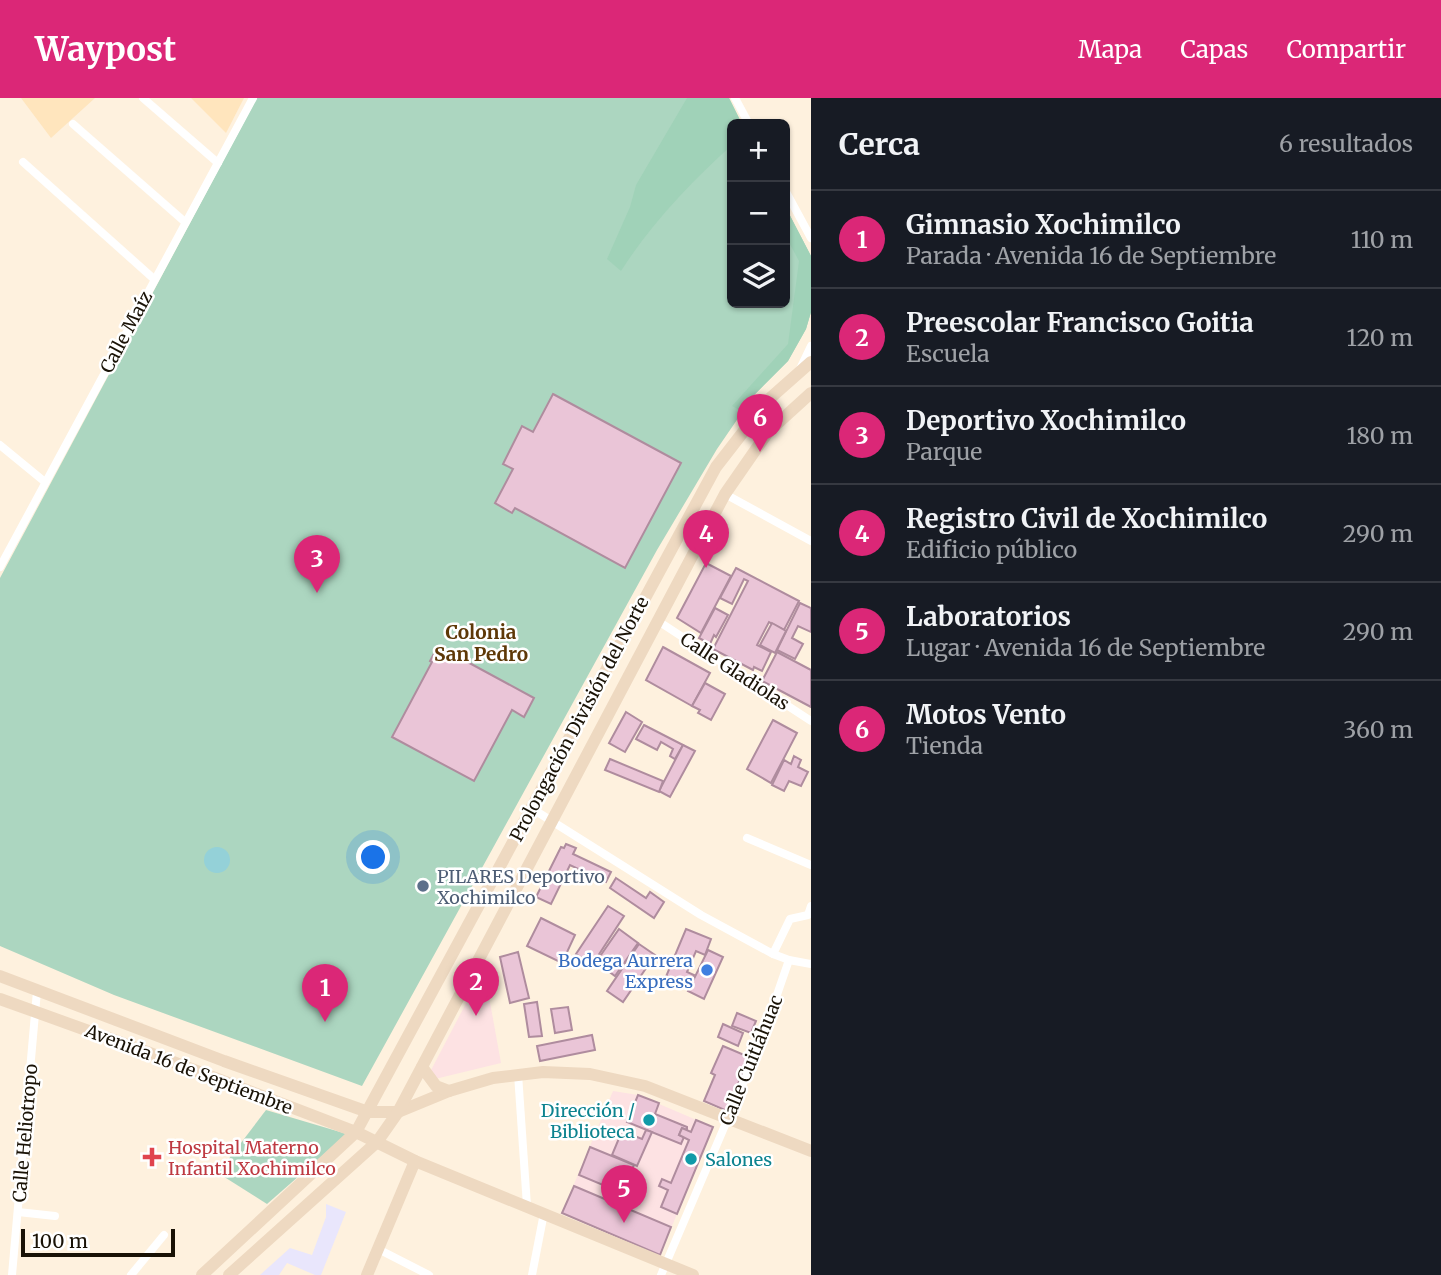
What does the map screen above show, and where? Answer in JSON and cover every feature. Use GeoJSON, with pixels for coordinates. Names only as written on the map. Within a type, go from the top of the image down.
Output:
{"type":"FeatureCollection","features":[{"type":"Feature","properties":{"kind":"main road","name":"Prolongación División del Norte"},"geometry":{"type":"LineString","coordinates":[[206,1274],[356,1132],[716,467],[752,419],[811,362]]}},
{"type":"Feature","properties":{"kind":"main road","name":"Prolongación División del Norte"},"geometry":{"type":"LineString","coordinates":[[229,1275],[377,1142],[398,1112],[725,494],[768,432],[811,393]]}},
{"type":"Feature","properties":{"kind":"main road"},"geometry":{"type":"LineString","coordinates":[[561,753],[583,764]]}},
{"type":"Feature","properties":{"kind":"main road","name":"Avenida 16 de Septiembre"},"geometry":{"type":"LineString","coordinates":[[0,976],[368,1112],[398,1112]]}},
{"type":"Feature","properties":{"kind":"main road","name":"Avenida 16 de Septiembre"},"geometry":{"type":"LineString","coordinates":[[0,999],[356,1132],[415,1161]]}},
{"type":"Feature","properties":{"kind":"main road"},"geometry":{"type":"LineString","coordinates":[[147,1052],[154,1035]]}},
{"type":"Feature","properties":{"kind":"main road"},"geometry":{"type":"LineString","coordinates":[[216,1078],[224,1061]]}},
{"type":"Feature","properties":{"kind":"main road"},"geometry":{"type":"LineString","coordinates":[[422,1067],[436,1086],[449,1091]]}},
{"type":"Feature","properties":{"kind":"main road"},"geometry":{"type":"LineString","coordinates":[[398,1112],[449,1091],[493,1078],[564,1072],[590,1074],[645,1086],[811,1151]]}},
{"type":"Feature","properties":{"kind":"main road"},"geometry":{"type":"LineString","coordinates":[[368,1275],[415,1161],[544,1213],[664,1270],[693,1275]]}},
{"type":"Feature","properties":{"kind":"main road"},"geometry":{"type":"LineString","coordinates":[[263,1220],[276,1234]]}},
{"type":"Feature","properties":{"kind":"street"},"geometry":{"type":"LineString","coordinates":[[143,98],[218,163]]}},
{"type":"Feature","properties":{"kind":"street","name":"Calle Maíz"},"geometry":{"type":"LineString","coordinates":[[0,567],[253,98]]}},
{"type":"Feature","properties":{"kind":"street"},"geometry":{"type":"LineString","coordinates":[[735,98],[746,119]]}},
{"type":"Feature","properties":{"kind":"street"},"geometry":{"type":"LineString","coordinates":[[73,124],[185,222]]}},
{"type":"Feature","properties":{"kind":"street"},"geometry":{"type":"LineString","coordinates":[[23,162],[154,279]]}},
{"type":"Feature","properties":{"kind":"street"},"geometry":{"type":"LineString","coordinates":[[790,199],[811,238]]}},
{"type":"Feature","properties":{"kind":"street"},"geometry":{"type":"LineString","coordinates":[[799,372],[811,346]]}},
{"type":"Feature","properties":{"kind":"street"},"geometry":{"type":"LineString","coordinates":[[0,445],[45,482]]}},
{"type":"Feature","properties":{"kind":"street"},"geometry":{"type":"LineString","coordinates":[[725,494],[811,541]]}},
{"type":"Feature","properties":{"kind":"street","name":"Calle Gladiolas"},"geometry":{"type":"LineString","coordinates":[[658,621],[811,721]]}},
{"type":"Feature","properties":{"kind":"street"},"geometry":{"type":"LineString","coordinates":[[531,808],[701,915],[773,954],[811,964]]}},
{"type":"Feature","properties":{"kind":"street"},"geometry":{"type":"LineString","coordinates":[[747,838],[811,865]]}},
{"type":"Feature","properties":{"kind":"street"},"geometry":{"type":"LineString","coordinates":[[773,954],[790,919],[810,912]]}},
{"type":"Feature","properties":{"kind":"street","name":"Calle Cuitláhuac"},"geometry":{"type":"LineString","coordinates":[[664,1270],[761,1041],[789,960]]}},
{"type":"Feature","properties":{"kind":"street","name":"Calle Heliotropo"},"geometry":{"type":"LineString","coordinates":[[12,1275],[37,991]]}},
{"type":"Feature","properties":{"kind":"street"},"geometry":{"type":"LineString","coordinates":[[519,1074],[527,1206]]}},
{"type":"Feature","properties":{"kind":"street"},"geometry":{"type":"LineString","coordinates":[[18,1212],[55,1216]]}},
{"type":"Feature","properties":{"kind":"street"},"geometry":{"type":"LineString","coordinates":[[532,1275],[544,1213]]}},
{"type":"Feature","properties":{"kind":"street"},"geometry":{"type":"LineString","coordinates":[[131,1275],[164,1235]]}},
{"type":"Feature","properties":{"kind":"street"},"geometry":{"type":"LineString","coordinates":[[378,1249],[429,1275]]}},
{"type":"Feature","properties":{"kind":"shaded area"},"geometry":{"type":"Polygon","coordinates":[[[21,98],[95,98],[51,138],[21,98]]]}},
{"type":"Feature","properties":{"kind":"shaded area"},"geometry":{"type":"Polygon","coordinates":[[[191,98],[244,98],[226,133],[191,98]]]}},
{"type":"Feature","properties":{"kind":"shaded area"},"geometry":{"type":"Polygon","coordinates":[[[484,969],[501,1063],[435,1079],[429,1074],[484,969]]]}},
{"type":"Feature","properties":{"kind":"shaded area"},"geometry":{"type":"Polygon","coordinates":[[[613,1091],[638,1095],[713,1127],[660,1255],[562,1213],[613,1091]]]}},
{"type":"Feature","properties":{"kind":"shaded area"},"geometry":{"type":"Polygon","coordinates":[[[326,1204],[346,1212],[321,1275],[287,1263],[279,1275],[260,1275],[290,1248],[312,1255],[326,1217],[326,1204]]]}},
{"type":"Feature","properties":{"kind":"green space"},"geometry":{"type":"Polygon","coordinates":[[[257,98],[729,98],[740,119],[727,119],[727,308],[790,308],[790,216],[811,256],[811,312],[806,329],[788,361],[754,395],[717,449],[657,550],[362,1086],[114,995],[0,946],[0,578],[257,98]]]}},
{"type":"Feature","properties":{"kind":"green space"},"geometry":{"type":"Polygon","coordinates":[[[687,98],[729,98],[740,119],[727,119],[727,150],[672,204],[621,271],[607,259],[630,207],[636,185],[687,98]]]}},
{"type":"Feature","properties":{"kind":"green space"},"geometry":{"type":"Polygon","coordinates":[[[790,216],[811,256],[811,312],[806,329],[788,361],[754,395],[743,412],[732,406],[788,344],[799,261],[790,244],[790,216]]]}},
{"type":"Feature","properties":{"kind":"green space"},"geometry":{"type":"Polygon","coordinates":[[[266,1110],[347,1134],[267,1204],[218,1173],[266,1110]]]}},
{"type":"Feature","properties":{"kind":"water"},"geometry":{"type":"Polygon","coordinates":[[[217,847],[226,851],[230,860],[226,869],[217,873],[208,869],[204,860],[208,851],[217,847]]]}},
{"type":"Feature","properties":{"kind":"building"},"geometry":{"type":"Polygon","coordinates":[[[553,394],[681,463],[625,568],[515,508],[512,513],[495,503],[513,469],[503,464],[522,426],[533,432],[553,394]]]}},
{"type":"Feature","properties":{"kind":"building"},"geometry":{"type":"Polygon","coordinates":[[[706,563],[731,576],[701,633],[677,618],[706,563]]]}},
{"type":"Feature","properties":{"kind":"building"},"geometry":{"type":"Polygon","coordinates":[[[736,568],[799,601],[784,630],[769,622],[757,645],[771,652],[762,671],[754,667],[753,670],[713,649],[748,581],[744,579],[732,604],[720,598],[736,568]]]}},
{"type":"Feature","properties":{"kind":"building"},"geometry":{"type":"Polygon","coordinates":[[[800,603],[811,608],[811,632],[798,626],[792,638],[803,644],[795,659],[777,650],[800,603]]]}},
{"type":"Feature","properties":{"kind":"building"},"geometry":{"type":"Polygon","coordinates":[[[715,608],[728,615],[710,644],[699,638],[715,608]]]}},
{"type":"Feature","properties":{"kind":"building"},"geometry":{"type":"Polygon","coordinates":[[[772,623],[786,631],[775,653],[760,645],[772,623]]]}},
{"type":"Feature","properties":{"kind":"building"},"geometry":{"type":"Polygon","coordinates":[[[438,646],[534,698],[524,717],[512,710],[474,781],[392,737],[438,646]]]}},
{"type":"Feature","properties":{"kind":"building"},"geometry":{"type":"Polygon","coordinates":[[[663,647],[710,673],[692,706],[646,680],[663,647]]]}},
{"type":"Feature","properties":{"kind":"building"},"geometry":{"type":"Polygon","coordinates":[[[777,652],[811,670],[811,707],[762,681],[777,652]]]}},
{"type":"Feature","properties":{"kind":"building"},"geometry":{"type":"Polygon","coordinates":[[[705,683],[725,694],[711,720],[692,706],[705,683]]]}},
{"type":"Feature","properties":{"kind":"building"},"geometry":{"type":"Polygon","coordinates":[[[626,712],[642,722],[625,752],[609,743],[626,712]]]}},
{"type":"Feature","properties":{"kind":"building"},"geometry":{"type":"Polygon","coordinates":[[[773,720],[797,733],[771,783],[747,769],[773,720]]]}},
{"type":"Feature","properties":{"kind":"building"},"geometry":{"type":"Polygon","coordinates":[[[644,725],[683,745],[675,759],[670,756],[673,749],[661,742],[657,750],[636,739],[644,725]]]}},
{"type":"Feature","properties":{"kind":"building"},"geometry":{"type":"Polygon","coordinates":[[[683,745],[695,751],[670,797],[659,791],[683,745]]]}},
{"type":"Feature","properties":{"kind":"building"},"geometry":{"type":"Polygon","coordinates":[[[794,756],[801,760],[798,767],[808,772],[801,786],[789,781],[784,791],[772,785],[784,760],[791,764],[794,756]]]}},
{"type":"Feature","properties":{"kind":"building"},"geometry":{"type":"Polygon","coordinates":[[[610,759],[663,781],[659,792],[605,770],[610,759]]]}},
{"type":"Feature","properties":{"kind":"building"},"geometry":{"type":"Polygon","coordinates":[[[566,844],[576,848],[573,854],[611,872],[606,882],[570,865],[551,904],[536,897],[561,847],[564,848],[566,844]]]}},
{"type":"Feature","properties":{"kind":"building"},"geometry":{"type":"Polygon","coordinates":[[[616,878],[646,898],[650,892],[664,902],[654,918],[610,888],[616,878]]]}},
{"type":"Feature","properties":{"kind":"building"},"geometry":{"type":"Polygon","coordinates":[[[608,906],[624,916],[592,965],[576,954],[608,906]]]}},
{"type":"Feature","properties":{"kind":"building"},"geometry":{"type":"Polygon","coordinates":[[[541,918],[575,935],[562,963],[527,946],[541,918]]]}},
{"type":"Feature","properties":{"kind":"building"},"geometry":{"type":"Polygon","coordinates":[[[619,929],[638,943],[615,976],[596,962],[619,929]]]}},
{"type":"Feature","properties":{"kind":"building"},"geometry":{"type":"Polygon","coordinates":[[[686,929],[711,939],[705,955],[696,951],[687,972],[694,975],[688,989],[665,979],[686,929]]]}},
{"type":"Feature","properties":{"kind":"building"},"geometry":{"type":"Polygon","coordinates":[[[639,944],[655,955],[623,1002],[607,991],[639,944]]]}},
{"type":"Feature","properties":{"kind":"building"},"geometry":{"type":"Polygon","coordinates":[[[708,950],[723,957],[704,999],[688,991],[708,950]]]}},
{"type":"Feature","properties":{"kind":"building"},"geometry":{"type":"Polygon","coordinates":[[[518,952],[529,998],[510,1003],[500,957],[518,952]]]}},
{"type":"Feature","properties":{"kind":"building"},"geometry":{"type":"Polygon","coordinates":[[[537,1002],[542,1036],[529,1037],[524,1004],[537,1002]]]}},
{"type":"Feature","properties":{"kind":"building"},"geometry":{"type":"Polygon","coordinates":[[[568,1007],[572,1030],[555,1033],[551,1009],[568,1007]]]}},
{"type":"Feature","properties":{"kind":"building"},"geometry":{"type":"Polygon","coordinates":[[[737,1013],[756,1021],[751,1033],[732,1026],[737,1013]]]}},
{"type":"Feature","properties":{"kind":"building"},"geometry":{"type":"Polygon","coordinates":[[[723,1024],[743,1033],[738,1046],[718,1037],[723,1024]]]}},
{"type":"Feature","properties":{"kind":"building"},"geometry":{"type":"Polygon","coordinates":[[[592,1035],[595,1050],[540,1061],[537,1046],[592,1035]]]}},
{"type":"Feature","properties":{"kind":"building"},"geometry":{"type":"Polygon","coordinates":[[[723,1046],[749,1057],[727,1111],[704,1101],[715,1075],[711,1073],[723,1046]]]}},
{"type":"Feature","properties":{"kind":"building","name":"Dirección / Biblioteca"},"geometry":{"type":"Polygon","coordinates":[[[638,1095],[659,1103],[655,1114],[687,1127],[687,1130],[682,1128],[679,1135],[684,1137],[681,1144],[627,1122],[638,1095]]]}},
{"type":"Feature","properties":{"kind":"building","name":"Salones"},"geometry":{"type":"Polygon","coordinates":[[[696,1120],[713,1127],[677,1214],[661,1207],[668,1190],[659,1186],[662,1179],[671,1183],[689,1140],[679,1135],[682,1128],[691,1132],[696,1120]]]}},
{"type":"Feature","properties":{"kind":"building"},"geometry":{"type":"Polygon","coordinates":[[[646,1130],[652,1132],[637,1166],[612,1155],[622,1131],[642,1139],[646,1130]]]}},
{"type":"Feature","properties":{"kind":"building"},"geometry":{"type":"Polygon","coordinates":[[[590,1147],[634,1165],[622,1193],[579,1175],[590,1147]]]}},
{"type":"Feature","properties":{"kind":"building"},"geometry":{"type":"Polygon","coordinates":[[[574,1186],[671,1227],[660,1255],[562,1213],[574,1186]]]}},
{"type":"Feature","properties":{"kind":"place","name":"Motos Vento"},"geometry":{"type":"Point","coordinates":[760,452]}},
{"type":"Feature","properties":{"kind":"place","name":"Registro Civil de Xochimilco"},"geometry":{"type":"Point","coordinates":[706,568]}},
{"type":"Feature","properties":{"kind":"place","name":"Deportivo Xochimilco"},"geometry":{"type":"Point","coordinates":[317,593]}},
{"type":"Feature","properties":{"kind":"place","name":"PILARES Deportivo Xochimilco"},"geometry":{"type":"Point","coordinates":[423,886]}},
{"type":"Feature","properties":{"kind":"place","name":"Bodega Aurrera Express"},"geometry":{"type":"Point","coordinates":[707,970]}},
{"type":"Feature","properties":{"kind":"place","name":"Preescolar Francisco Goitia"},"geometry":{"type":"Point","coordinates":[476,1016]}},
{"type":"Feature","properties":{"kind":"place","name":"Gimnasio Xochimilco"},"geometry":{"type":"Point","coordinates":[325,1022]}},
{"type":"Feature","properties":{"kind":"place","name":"Dirección / Biblioteca"},"geometry":{"type":"Point","coordinates":[649,1120]}},
{"type":"Feature","properties":{"kind":"place","name":"Hospital Materno Infantil Xochimilco"},"geometry":{"type":"Point","coordinates":[152,1157]}},
{"type":"Feature","properties":{"kind":"place","name":"Salones"},"geometry":{"type":"Point","coordinates":[691,1159]}},
{"type":"Feature","properties":{"kind":"place","name":"Laboratorios"},"geometry":{"type":"Point","coordinates":[624,1223]}},
{"type":"Feature","properties":{"kind":"district","name":"Colonia San Pedro"},"geometry":{"type":"Point","coordinates":[481,643]}}]}
